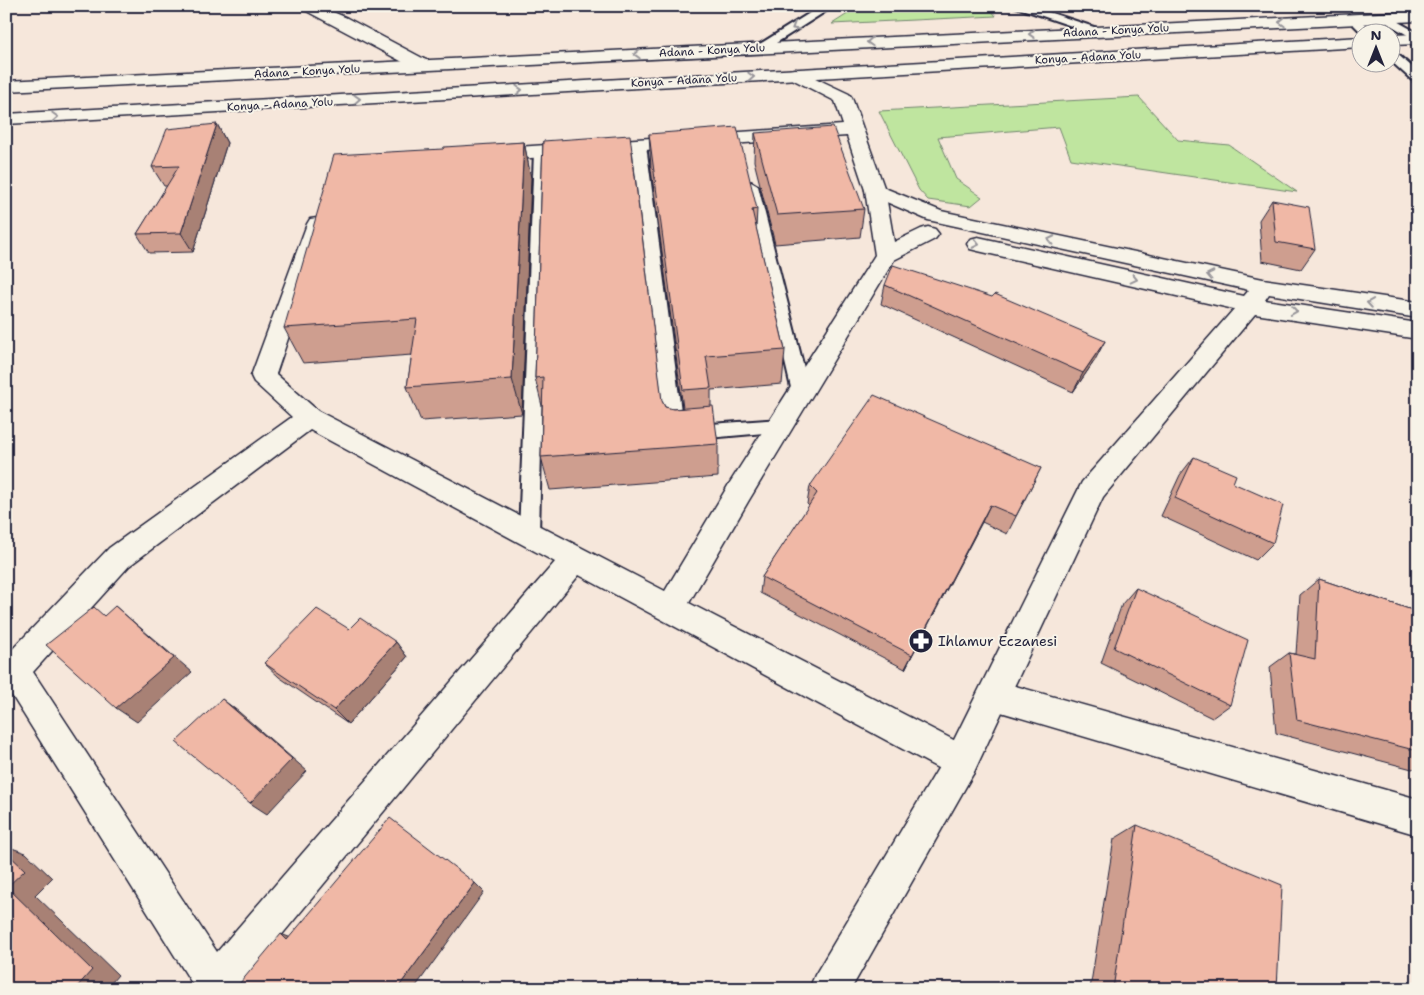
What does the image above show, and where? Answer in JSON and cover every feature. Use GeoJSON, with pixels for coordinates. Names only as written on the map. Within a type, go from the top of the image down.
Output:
{"type":"FeatureCollection","features":[{"type":"Feature","properties":{"kind":"main road"},"geometry":{"type":"LineString","coordinates":[[305,6],[341,21],[422,65]]}},
{"type":"Feature","properties":{"kind":"main road","name":"Adana - Konya Yolu"},"geometry":{"type":"LineString","coordinates":[[6,86],[761,47],[1418,16]]}},
{"type":"Feature","properties":{"kind":"main road"},"geometry":{"type":"LineString","coordinates":[[1402,39],[1418,38]]}},
{"type":"Feature","properties":{"kind":"main road","name":"Konya - Adana Yolu"},"geometry":{"type":"LineString","coordinates":[[6,120],[1352,43]]}},
{"type":"Feature","properties":{"kind":"main road"},"geometry":{"type":"LineString","coordinates":[[796,74],[843,98],[875,190],[886,255]]}},
{"type":"Feature","properties":{"kind":"main road"},"geometry":{"type":"LineString","coordinates":[[467,157],[639,145],[743,154],[854,130]]}},
{"type":"Feature","properties":{"kind":"main road"},"geometry":{"type":"LineString","coordinates":[[875,190],[935,216],[1256,295],[1418,331]]}},
{"type":"Feature","properties":{"kind":"main road"},"geometry":{"type":"LineString","coordinates":[[324,206],[290,295],[263,376],[309,418],[961,762]]}},
{"type":"Feature","properties":{"kind":"main road"},"geometry":{"type":"LineString","coordinates":[[670,609],[886,255],[928,234],[1256,295],[1418,310]]}},
{"type":"Feature","properties":{"kind":"main road"},"geometry":{"type":"LineString","coordinates":[[828,989],[961,762],[1092,490],[1256,295]]}},
{"type":"Feature","properties":{"kind":"main road"},"geometry":{"type":"LineString","coordinates":[[309,418],[119,557],[14,670],[213,986],[575,558]]}},
{"type":"Feature","properties":{"kind":"main road"},"geometry":{"type":"LineString","coordinates":[[994,695],[1418,817]]}},
{"type":"Feature","properties":{"kind":"lane"},"geometry":{"type":"LineString","coordinates":[[761,47],[829,6]]}},
{"type":"Feature","properties":{"kind":"lane"},"geometry":{"type":"LineString","coordinates":[[1018,6],[1096,31]]}},
{"type":"Feature","properties":{"kind":"lane"},"geometry":{"type":"LineString","coordinates":[[1384,17],[1418,38]]}},
{"type":"Feature","properties":{"kind":"lane"},"geometry":{"type":"LineString","coordinates":[[1354,19],[1357,22]]}},
{"type":"Feature","properties":{"kind":"lane"},"geometry":{"type":"LineString","coordinates":[[1402,65],[1418,79]]}},
{"type":"Feature","properties":{"kind":"lane"},"geometry":{"type":"LineString","coordinates":[[639,145],[675,434],[780,426]]}},
{"type":"Feature","properties":{"kind":"lane"},"geometry":{"type":"LineString","coordinates":[[529,534],[541,152]]}},
{"type":"Feature","properties":{"kind":"lane"},"geometry":{"type":"LineString","coordinates":[[743,154],[801,392]]}},
{"type":"Feature","properties":{"kind":"green space"},"geometry":{"type":"Polygon","coordinates":[[[860,6],[981,6],[991,10],[996,16],[832,24],[860,6]]]}},
{"type":"Feature","properties":{"kind":"green space"},"geometry":{"type":"Polygon","coordinates":[[[1139,97],[1178,140],[1229,145],[1297,192],[1071,159],[1059,127],[938,137],[956,179],[982,197],[971,206],[928,200],[919,190],[879,111],[1139,97]]]}},
{"type":"Feature","properties":{"kind":"building"},"geometry":{"type":"Polygon","coordinates":[[[217,124],[181,233],[137,234],[179,166],[152,167],[167,129],[217,124]]]}},
{"type":"Feature","properties":{"kind":"building"},"geometry":{"type":"Polygon","coordinates":[[[737,127],[757,209],[752,210],[785,350],[706,356],[711,388],[683,390],[649,134],[737,127]]]}},
{"type":"Feature","properties":{"kind":"building"},"geometry":{"type":"Polygon","coordinates":[[[833,127],[864,209],[777,215],[755,133],[833,127]]]}},
{"type":"Feature","properties":{"kind":"building"},"geometry":{"type":"Polygon","coordinates":[[[630,135],[662,401],[665,407],[673,409],[713,406],[718,444],[541,457],[543,377],[535,378],[543,141],[630,135]]]}},
{"type":"Feature","properties":{"kind":"building"},"geometry":{"type":"Polygon","coordinates":[[[524,142],[512,379],[407,387],[417,319],[284,328],[334,155],[524,142]]]}},
{"type":"Feature","properties":{"kind":"building"},"geometry":{"type":"Polygon","coordinates":[[[1272,200],[1309,207],[1315,249],[1276,242],[1272,200]]]}},
{"type":"Feature","properties":{"kind":"building"},"geometry":{"type":"Polygon","coordinates":[[[893,265],[992,297],[995,294],[1105,341],[1083,373],[885,285],[893,265]]]}},
{"type":"Feature","properties":{"kind":"building"},"geometry":{"type":"Polygon","coordinates":[[[874,395],[1041,468],[1016,516],[990,505],[912,655],[762,577],[817,493],[810,486],[874,395]]]}},
{"type":"Feature","properties":{"kind":"building"},"geometry":{"type":"Polygon","coordinates":[[[1194,457],[1236,475],[1233,483],[1283,505],[1273,543],[1175,498],[1194,457]]]}},
{"type":"Feature","properties":{"kind":"building"},"geometry":{"type":"Polygon","coordinates":[[[1319,579],[1418,612],[1418,751],[1297,720],[1289,653],[1315,659],[1319,579]]]}},
{"type":"Feature","properties":{"kind":"building"},"geometry":{"type":"Polygon","coordinates":[[[1136,588],[1248,640],[1230,705],[1114,648],[1136,588]]]}},
{"type":"Feature","properties":{"kind":"building"},"geometry":{"type":"Polygon","coordinates":[[[115,606],[174,658],[116,708],[46,645],[94,607],[104,616],[115,606]]]}},
{"type":"Feature","properties":{"kind":"building"},"geometry":{"type":"Polygon","coordinates":[[[317,609],[349,629],[360,618],[396,642],[334,710],[264,663],[317,609]]]}},
{"type":"Feature","properties":{"kind":"building"},"geometry":{"type":"Polygon","coordinates":[[[222,699],[292,759],[250,803],[176,742],[222,699]]]}},
{"type":"Feature","properties":{"kind":"building"},"geometry":{"type":"Polygon","coordinates":[[[390,818],[475,883],[397,989],[235,989],[281,934],[287,940],[390,818]]]}},
{"type":"Feature","properties":{"kind":"building"},"geometry":{"type":"Polygon","coordinates":[[[1137,825],[1282,885],[1277,989],[1113,989],[1137,825]]]}},
{"type":"Feature","properties":{"kind":"building"},"geometry":{"type":"Polygon","coordinates":[[[6,852],[25,870],[7,887],[92,970],[75,989],[6,989],[6,852]]]}},
{"type":"Feature","properties":{"kind":"place","name":"Ihlamur Eczanesi"},"geometry":{"type":"Point","coordinates":[921,641]}}]}
